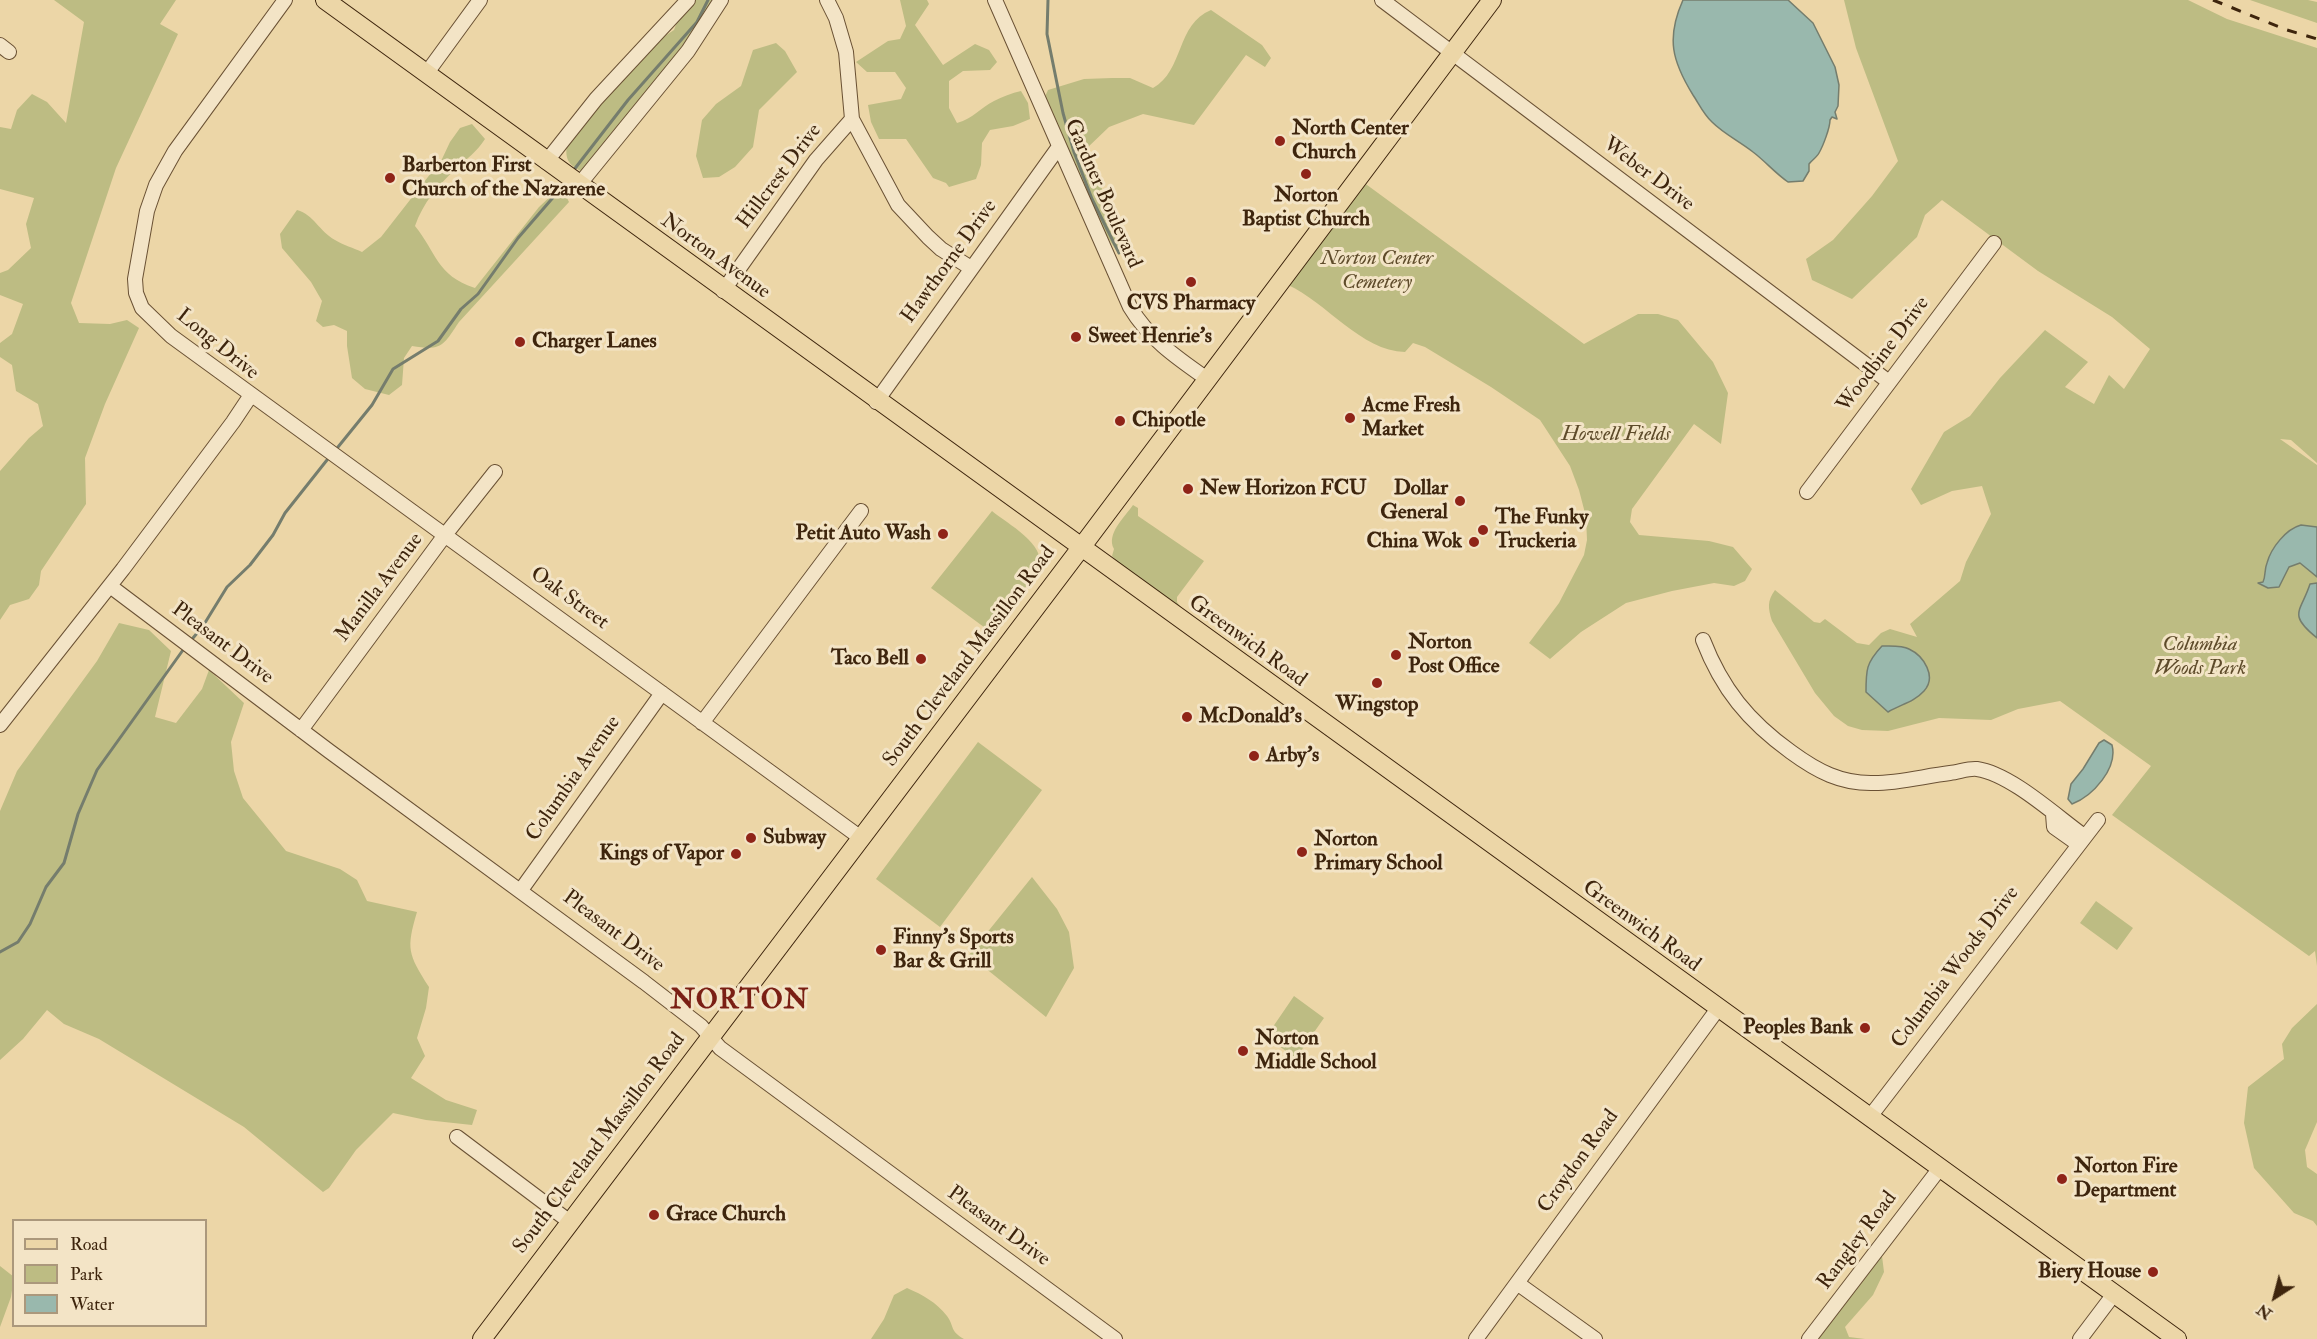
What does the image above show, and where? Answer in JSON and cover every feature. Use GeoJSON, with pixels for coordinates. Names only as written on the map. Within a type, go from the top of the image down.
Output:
{"type":"FeatureCollection","features":[{"type":"Feature","properties":{"kind":"main road","name":"Norton Avenue"},"geometry":{"type":"LineString","coordinates":[[325,0],[1080,549]]}},
{"type":"Feature","properties":{"kind":"main road","name":"South Cleveland Massillon Road"},"geometry":{"type":"LineString","coordinates":[[482,1339],[1492,0]]}},
{"type":"Feature","properties":{"kind":"main road","name":"Greenwich Road"},"geometry":{"type":"LineString","coordinates":[[1080,549],[1717,1010],[2177,1339]]}},
{"type":"Feature","properties":{"kind":"street","name":"Long Drive"},"geometry":{"type":"LineString","coordinates":[[0,725],[110,586],[251,395],[156,323],[138,300],[135,279],[147,211],[164,170],[195,122],[285,0]]}},
{"type":"Feature","properties":{"kind":"street"},"geometry":{"type":"LineString","coordinates":[[426,74],[480,0]]}},
{"type":"Feature","properties":{"kind":"street"},"geometry":{"type":"LineString","coordinates":[[546,162],[596,99],[688,0]]}},
{"type":"Feature","properties":{"kind":"street"},"geometry":{"type":"LineString","coordinates":[[578,186],[688,51],[721,0]]}},
{"type":"Feature","properties":{"kind":"street"},"geometry":{"type":"LineString","coordinates":[[827,0],[836,18],[846,52],[852,119],[898,205],[941,249],[971,268]]}},
{"type":"Feature","properties":{"kind":"street","name":"Gardner Boulevard"},"geometry":{"type":"LineString","coordinates":[[995,0],[1058,148],[1134,315],[1161,346],[1207,379]]}},
{"type":"Feature","properties":{"kind":"street","name":"Weber Drive"},"geometry":{"type":"LineString","coordinates":[[1382,0],[1889,382]]}},
{"type":"Feature","properties":{"kind":"street","name":"Hillcrest Drive"},"geometry":{"type":"LineString","coordinates":[[723,291],[816,160],[852,119]]}},
{"type":"Feature","properties":{"kind":"street","name":"Hawthorne Drive"},"geometry":{"type":"LineString","coordinates":[[876,402],[1058,148]]}},
{"type":"Feature","properties":{"kind":"street","name":"Woodbine Drive"},"geometry":{"type":"LineString","coordinates":[[1808,492],[1994,243]]}},
{"type":"Feature","properties":{"kind":"street","name":"Oak Street"},"geometry":{"type":"LineString","coordinates":[[251,395],[861,838]]}},
{"type":"Feature","properties":{"kind":"street","name":"Manilla Avenue"},"geometry":{"type":"LineString","coordinates":[[301,729],[445,535],[495,472]]}},
{"type":"Feature","properties":{"kind":"street"},"geometry":{"type":"LineString","coordinates":[[702,723],[861,511]]}},
{"type":"Feature","properties":{"kind":"street","name":"Pleasant Drive"},"geometry":{"type":"LineString","coordinates":[[110,586],[690,1016],[720,1048],[1115,1339]]}},
{"type":"Feature","properties":{"kind":"street"},"geometry":{"type":"LineString","coordinates":[[1703,640],[1711,661],[1727,689],[1750,720],[1822,773],[1851,782],[1874,783],[1976,769],[2005,778],[2053,814],[2054,826],[2081,840]]}},
{"type":"Feature","properties":{"kind":"street","name":"Columbia Avenue"},"geometry":{"type":"LineString","coordinates":[[521,890],[662,693]]}},
{"type":"Feature","properties":{"kind":"street","name":"Columbia Woods Drive"},"geometry":{"type":"LineString","coordinates":[[1869,1118],[2098,819]]}},
{"type":"Feature","properties":{"kind":"street","name":"Croydon Road"},"geometry":{"type":"LineString","coordinates":[[1476,1339],[1717,1010]]}},
{"type":"Feature","properties":{"kind":"street"},"geometry":{"type":"LineString","coordinates":[[457,1137],[570,1222]]}},
{"type":"Feature","properties":{"kind":"street","name":"Rangley Road"},"geometry":{"type":"LineString","coordinates":[[1809,1339],[1940,1168]]}},
{"type":"Feature","properties":{"kind":"street"},"geometry":{"type":"LineString","coordinates":[[1517,1283],[1595,1339]]}},
{"type":"Feature","properties":{"kind":"street"},"geometry":{"type":"LineString","coordinates":[[2080,1339],[2114,1294]]}},
{"type":"Feature","properties":{"kind":"green space"},"geometry":{"type":"Polygon","coordinates":[[[54,0],[176,0],[160,24],[178,34],[116,168],[71,303],[79,323],[110,324],[127,320],[139,328],[105,404],[85,458],[86,504],[41,571],[39,585],[29,599],[10,605],[0,620],[0,471],[29,438],[43,426],[38,404],[16,391],[12,365],[0,357],[0,343],[12,334],[23,304],[0,295],[0,273],[8,270],[31,248],[26,224],[34,198],[0,189],[0,127],[11,129],[17,110],[32,94],[47,102],[66,123],[84,22],[54,0]]]}},
{"type":"Feature","properties":{"kind":"green space"},"geometry":{"type":"Polygon","coordinates":[[[693,0],[714,0],[695,33],[588,166],[581,171],[576,168],[568,160],[567,143],[651,45],[674,30],[680,14],[693,0]]]}},
{"type":"Feature","properties":{"kind":"green space"},"geometry":{"type":"Polygon","coordinates":[[[900,0],[927,0],[929,4],[915,25],[943,65],[975,44],[989,50],[997,62],[990,70],[963,71],[949,81],[949,108],[957,123],[994,101],[1021,91],[1028,103],[1030,119],[1013,126],[990,130],[982,143],[981,165],[976,179],[949,187],[946,183],[933,178],[906,139],[879,139],[871,122],[868,105],[901,99],[906,88],[895,72],[867,72],[856,62],[888,41],[900,39],[906,26],[900,0]]]}},
{"type":"Feature","properties":{"kind":"green space","name":"Columbia Woods Park"},"geometry":{"type":"Polygon","coordinates":[[[1844,0],[2188,0],[2227,19],[2317,48],[2317,463],[2291,440],[2280,439],[2317,465],[2317,966],[2315,951],[2309,956],[2112,815],[2151,766],[2060,701],[2018,709],[1991,720],[1939,718],[1888,731],[1862,730],[1848,726],[1834,716],[1815,693],[1772,621],[1769,605],[1775,590],[1814,622],[1820,623],[1825,619],[1857,643],[1869,645],[1881,633],[1890,629],[1917,637],[1910,624],[1960,581],[1966,562],[1991,514],[1982,486],[1952,491],[1921,505],[1911,489],[1944,432],[1970,416],[2000,378],[2045,330],[2088,362],[2065,387],[2094,404],[2109,375],[2124,389],[2150,349],[2112,317],[2038,271],[1942,200],[1925,215],[1917,237],[1852,299],[1812,280],[1806,259],[1833,240],[1872,196],[1898,161],[1856,48],[1844,0]]]}},
{"type":"Feature","properties":{"kind":"green space"},"geometry":{"type":"Polygon","coordinates":[[[2250,0],[2317,2],[2317,23],[2250,0]]]}},
{"type":"Feature","properties":{"kind":"green space"},"geometry":{"type":"Polygon","coordinates":[[[1211,10],[1262,45],[1271,58],[1265,67],[1246,55],[1194,125],[1143,114],[1109,127],[1085,150],[1125,241],[1116,250],[1086,196],[1043,101],[1048,90],[1084,79],[1130,78],[1153,88],[1170,71],[1185,36],[1192,26],[1211,10]]]}},
{"type":"Feature","properties":{"kind":"green space"},"geometry":{"type":"Polygon","coordinates":[[[776,43],[785,51],[797,72],[759,110],[753,147],[735,167],[719,177],[703,178],[696,156],[702,120],[716,104],[741,86],[753,50],[776,43]]]}},
{"type":"Feature","properties":{"kind":"green space"},"geometry":{"type":"Polygon","coordinates":[[[472,124],[485,139],[475,152],[437,188],[422,210],[415,226],[452,277],[475,288],[539,207],[554,193],[564,192],[569,202],[459,322],[441,345],[430,348],[412,346],[404,358],[402,385],[389,395],[365,389],[352,378],[347,331],[334,325],[323,327],[316,321],[322,301],[311,282],[282,248],[280,234],[297,210],[303,212],[335,240],[362,252],[381,237],[442,159],[460,128],[472,124]]]}},
{"type":"Feature","properties":{"kind":"green space"},"geometry":{"type":"Polygon","coordinates":[[[1363,182],[1584,344],[1638,314],[1658,314],[1678,320],[1713,362],[1728,393],[1721,444],[1694,424],[1632,509],[1630,522],[1639,535],[1709,541],[1733,547],[1752,569],[1745,581],[1734,586],[1714,583],[1626,603],[1581,632],[1550,659],[1529,643],[1559,603],[1584,555],[1587,540],[1586,517],[1570,466],[1540,420],[1425,347],[1413,343],[1405,352],[1389,350],[1374,344],[1316,302],[1288,285],[1363,182]]]}},
{"type":"Feature","properties":{"kind":"green space"},"geometry":{"type":"Polygon","coordinates":[[[1133,505],[1138,508],[1138,516],[1204,561],[1177,597],[1180,606],[1176,608],[1112,556],[1114,532],[1133,505]]]}},
{"type":"Feature","properties":{"kind":"green space"},"geometry":{"type":"Polygon","coordinates":[[[992,511],[1031,543],[1040,559],[1040,568],[992,633],[931,588],[992,511]]]}},
{"type":"Feature","properties":{"kind":"green space"},"geometry":{"type":"Polygon","coordinates":[[[119,623],[149,630],[171,651],[155,717],[176,723],[202,689],[209,670],[244,703],[231,742],[234,771],[243,798],[286,851],[340,869],[357,880],[367,901],[417,912],[411,935],[411,951],[429,987],[426,1008],[417,1038],[425,1056],[411,1078],[446,1100],[477,1110],[472,1125],[426,1120],[393,1113],[356,1150],[329,1188],[323,1192],[244,1127],[99,1039],[64,1024],[47,1010],[23,1039],[0,1060],[0,811],[17,771],[97,661],[119,623]]]}},
{"type":"Feature","properties":{"kind":"green space"},"geometry":{"type":"Polygon","coordinates":[[[978,742],[1042,790],[940,927],[876,879],[978,742]]]}},
{"type":"Feature","properties":{"kind":"green space"},"geometry":{"type":"Polygon","coordinates":[[[1032,877],[1057,909],[1069,932],[1074,968],[1046,1017],[969,955],[1032,877]]]}},
{"type":"Feature","properties":{"kind":"green space"},"geometry":{"type":"Polygon","coordinates":[[[2096,901],[2133,928],[2117,950],[2080,923],[2096,901]]]}},
{"type":"Feature","properties":{"kind":"green space"},"geometry":{"type":"Polygon","coordinates":[[[1294,996],[1324,1018],[1296,1058],[1266,1037],[1294,996]]]}},
{"type":"Feature","properties":{"kind":"green space"},"geometry":{"type":"Polygon","coordinates":[[[2317,1004],[2317,1122],[2305,1150],[2307,1167],[2317,1174],[2317,1226],[2313,1221],[2294,1213],[2254,1168],[2244,1123],[2248,1087],[2284,1059],[2282,1044],[2292,1028],[2317,1004]]]}},
{"type":"Feature","properties":{"kind":"green space"},"geometry":{"type":"Polygon","coordinates":[[[1882,1256],[1884,1272],[1873,1295],[1845,1327],[1849,1337],[1865,1339],[1818,1339],[1874,1262],[1882,1256]]]}},
{"type":"Feature","properties":{"kind":"green space"},"geometry":{"type":"Polygon","coordinates":[[[0,1266],[12,1275],[12,1290],[0,1327],[0,1266]]]}},
{"type":"Feature","properties":{"kind":"green space"},"geometry":{"type":"Polygon","coordinates":[[[907,1288],[924,1296],[938,1307],[947,1316],[954,1331],[964,1339],[871,1339],[884,1319],[894,1295],[907,1288]]]}},
{"type":"Feature","properties":{"kind":"water"},"geometry":{"type":"Polygon","coordinates":[[[1683,0],[1788,0],[1813,23],[1835,67],[1839,85],[1838,106],[1835,112],[1837,119],[1832,117],[1830,120],[1822,146],[1809,164],[1809,171],[1803,181],[1788,182],[1704,113],[1686,83],[1676,60],[1674,26],[1683,0]]]}},
{"type":"Feature","properties":{"kind":"water"},"geometry":{"type":"Polygon","coordinates":[[[2301,525],[2317,527],[2317,577],[2300,563],[2289,567],[2279,587],[2268,588],[2258,583],[2263,582],[2269,557],[2276,545],[2295,527],[2301,525]]]}},
{"type":"Feature","properties":{"kind":"water"},"geometry":{"type":"Polygon","coordinates":[[[2317,583],[2317,638],[2302,623],[2299,612],[2310,584],[2317,583]]]}},
{"type":"Feature","properties":{"kind":"water"},"geometry":{"type":"Polygon","coordinates":[[[1882,646],[1899,646],[1909,649],[1920,657],[1929,673],[1928,685],[1920,695],[1888,712],[1866,692],[1868,667],[1882,646]]]}},
{"type":"Feature","properties":{"kind":"water"},"geometry":{"type":"Polygon","coordinates":[[[2104,740],[2112,745],[2113,754],[2108,772],[2088,795],[2072,804],[2068,799],[2071,784],[2099,743],[2104,740]]]}},
{"type":"Feature","properties":{"kind":"waterway"},"geometry":{"type":"LineString","coordinates":[[573,171],[628,100],[697,22],[708,0]]}},
{"type":"Feature","properties":{"kind":"waterway"},"geometry":{"type":"LineString","coordinates":[[1048,0],[1047,34],[1063,113],[1074,152],[1092,199],[1119,253]]}},
{"type":"Feature","properties":{"kind":"waterway"},"geometry":{"type":"LineString","coordinates":[[338,447],[372,405],[393,369],[438,341],[461,309],[478,294],[518,238],[563,186]]}},
{"type":"Feature","properties":{"kind":"waterway"},"geometry":{"type":"LineString","coordinates":[[193,638],[227,587],[250,565],[273,535],[285,513],[327,460]]}},
{"type":"Feature","properties":{"kind":"waterway"},"geometry":{"type":"LineString","coordinates":[[0,952],[18,942],[30,924],[46,887],[64,863],[78,814],[97,770],[183,650]]}},
{"type":"Feature","properties":{"kind":"railway"},"geometry":{"type":"LineString","coordinates":[[2213,0],[2287,30],[2317,39]]}},
{"type":"Feature","properties":{"kind":"place","name":"North Center Church"},"geometry":{"type":"Point","coordinates":[1280,141]}},
{"type":"Feature","properties":{"kind":"place","name":"Norton Baptist Church"},"geometry":{"type":"Point","coordinates":[1306,174]}},
{"type":"Feature","properties":{"kind":"place","name":"Barberton First Church of the Nazarene"},"geometry":{"type":"Point","coordinates":[390,178]}},
{"type":"Feature","properties":{"kind":"place","name":"CVS Pharmacy"},"geometry":{"type":"Point","coordinates":[1191,282]}},
{"type":"Feature","properties":{"kind":"place","name":"Sweet Henrie's"},"geometry":{"type":"Point","coordinates":[1076,337]}},
{"type":"Feature","properties":{"kind":"place","name":"Charger Lanes"},"geometry":{"type":"Point","coordinates":[520,342]}},
{"type":"Feature","properties":{"kind":"place","name":"Acme Fresh Market"},"geometry":{"type":"Point","coordinates":[1350,418]}},
{"type":"Feature","properties":{"kind":"place","name":"Chipotle"},"geometry":{"type":"Point","coordinates":[1120,421]}},
{"type":"Feature","properties":{"kind":"place","name":"New Horizon FCU"},"geometry":{"type":"Point","coordinates":[1188,489]}},
{"type":"Feature","properties":{"kind":"place","name":"Dollar General"},"geometry":{"type":"Point","coordinates":[1460,501]}},
{"type":"Feature","properties":{"kind":"place","name":"The Funky Truckeria"},"geometry":{"type":"Point","coordinates":[1483,530]}},
{"type":"Feature","properties":{"kind":"place","name":"Petit Auto Wash"},"geometry":{"type":"Point","coordinates":[943,534]}},
{"type":"Feature","properties":{"kind":"place","name":"China Wok"},"geometry":{"type":"Point","coordinates":[1474,542]}},
{"type":"Feature","properties":{"kind":"place","name":"Norton Post Office"},"geometry":{"type":"Point","coordinates":[1396,655]}},
{"type":"Feature","properties":{"kind":"place","name":"Taco Bell"},"geometry":{"type":"Point","coordinates":[921,659]}},
{"type":"Feature","properties":{"kind":"place","name":"Wingstop"},"geometry":{"type":"Point","coordinates":[1377,683]}},
{"type":"Feature","properties":{"kind":"place","name":"McDonald's"},"geometry":{"type":"Point","coordinates":[1187,717]}},
{"type":"Feature","properties":{"kind":"place","name":"Arby's"},"geometry":{"type":"Point","coordinates":[1254,756]}},
{"type":"Feature","properties":{"kind":"place","name":"Subway"},"geometry":{"type":"Point","coordinates":[751,838]}},
{"type":"Feature","properties":{"kind":"place","name":"Norton Primary School"},"geometry":{"type":"Point","coordinates":[1302,852]}},
{"type":"Feature","properties":{"kind":"place","name":"Kings of Vapor"},"geometry":{"type":"Point","coordinates":[736,854]}},
{"type":"Feature","properties":{"kind":"place","name":"Finny's Sports Bar & Grill"},"geometry":{"type":"Point","coordinates":[881,950]}},
{"type":"Feature","properties":{"kind":"place","name":"Peoples Bank"},"geometry":{"type":"Point","coordinates":[1865,1028]}},
{"type":"Feature","properties":{"kind":"place","name":"Norton Middle School"},"geometry":{"type":"Point","coordinates":[1243,1051]}},
{"type":"Feature","properties":{"kind":"place","name":"Norton Fire Department"},"geometry":{"type":"Point","coordinates":[2062,1179]}},
{"type":"Feature","properties":{"kind":"place","name":"Grace Church"},"geometry":{"type":"Point","coordinates":[654,1215]}},
{"type":"Feature","properties":{"kind":"place","name":"Biery House"},"geometry":{"type":"Point","coordinates":[2153,1272]}},
{"type":"Feature","properties":{"kind":"district","name":"NORTON"},"geometry":{"type":"Point","coordinates":[740,1002]}},
{"type":"Feature","properties":{"kind":"park label","name":"Norton Center Cemetery"},"geometry":{"type":"Point","coordinates":[1377,271]}},
{"type":"Feature","properties":{"kind":"park label","name":"Howell Fields"},"geometry":{"type":"Point","coordinates":[1616,435]}}]}
